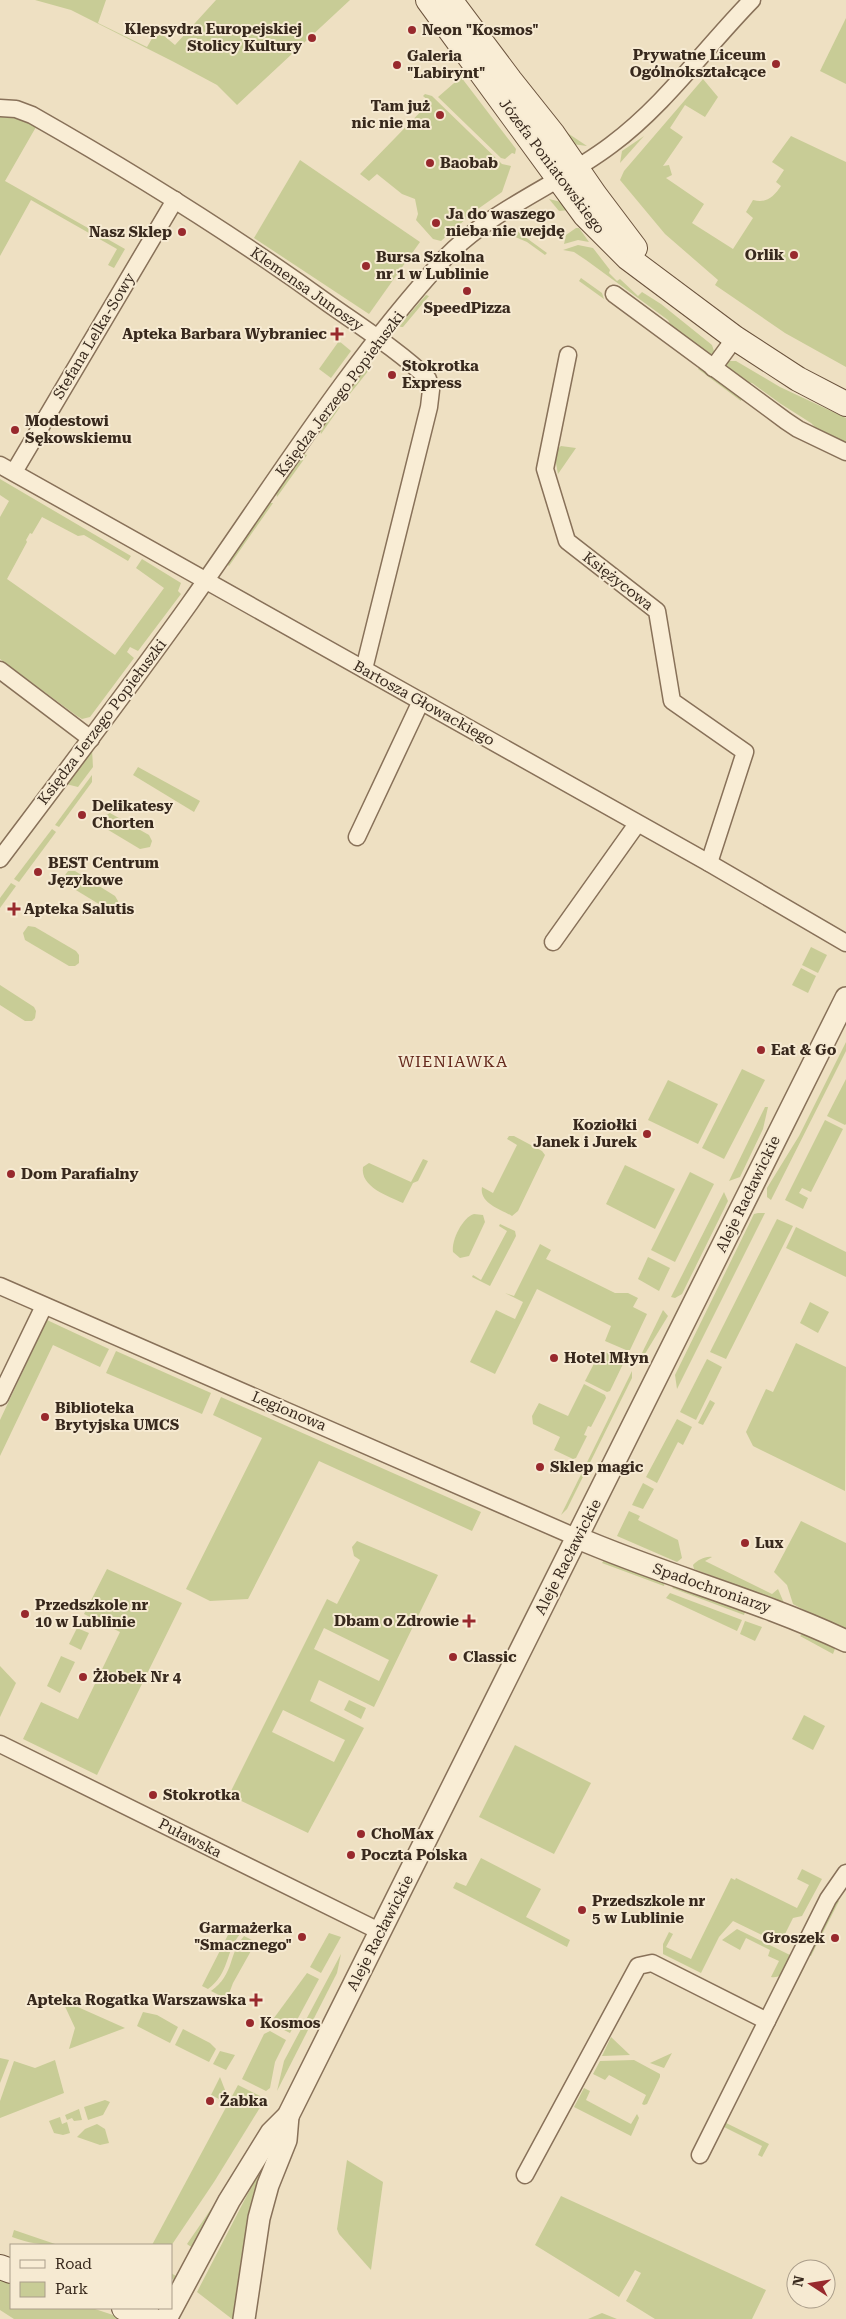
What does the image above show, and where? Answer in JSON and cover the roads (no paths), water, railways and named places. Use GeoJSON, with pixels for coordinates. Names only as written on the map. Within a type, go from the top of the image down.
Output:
{"type":"FeatureCollection","features":[{"type":"Feature","properties":{"kind":"main road","name":"Józefa Poniatowskiego"},"geometry":{"type":"LineString","coordinates":[[428,0],[568,173]]}},
{"type":"Feature","properties":{"kind":"main road","name":"Józefa Poniatowskiego"},"geometry":{"type":"LineString","coordinates":[[450,0],[568,173],[585,215],[612,243],[628,258],[735,338],[798,379],[846,404]]}},
{"type":"Feature","properties":{"kind":"main road"},"geometry":{"type":"LineString","coordinates":[[126,2309],[151,2319]]}},
{"type":"Feature","properties":{"kind":"street","name":"Księdza Jerzego Popiełuszki"},"geometry":{"type":"LineString","coordinates":[[0,859],[91,739],[206,580],[324,410],[378,339],[442,262],[459,245],[513,206],[613,144],[654,108],[752,0]]}},
{"type":"Feature","properties":{"kind":"street","name":"Klemensa Junoszy"},"geometry":{"type":"LineString","coordinates":[[0,108],[16,108],[32,115],[175,200],[290,275],[378,339],[428,379],[431,390],[429,407],[364,669]]}},
{"type":"Feature","properties":{"kind":"street","name":"Stefana Lelka-Sowy"},"geometry":{"type":"LineString","coordinates":[[7,468],[175,200]]}},
{"type":"Feature","properties":{"kind":"street"},"geometry":{"type":"LineString","coordinates":[[614,294],[798,430],[846,452]]}},
{"type":"Feature","properties":{"kind":"street"},"geometry":{"type":"LineString","coordinates":[[713,368],[735,338]]}},
{"type":"Feature","properties":{"kind":"street","name":"Księżycowa"},"geometry":{"type":"LineString","coordinates":[[568,355],[545,469],[567,541],[657,611],[672,700],[745,752],[709,863]]}},
{"type":"Feature","properties":{"kind":"street","name":"Bartosza Głowackiego"},"geometry":{"type":"LineString","coordinates":[[7,468],[709,863],[846,943]]}},
{"type":"Feature","properties":{"kind":"street"},"geometry":{"type":"LineString","coordinates":[[0,670],[91,739]]}},
{"type":"Feature","properties":{"kind":"street"},"geometry":{"type":"LineString","coordinates":[[357,837],[421,701]]}},
{"type":"Feature","properties":{"kind":"street"},"geometry":{"type":"LineString","coordinates":[[553,942],[637,824]]}},
{"type":"Feature","properties":{"kind":"street","name":"Aleje Racławickie"},"geometry":{"type":"LineString","coordinates":[[172,2308],[229,2201],[271,2132],[288,2116],[846,998]]}},
{"type":"Feature","properties":{"kind":"street","name":"Legionowa"},"geometry":{"type":"LineString","coordinates":[[0,1286],[578,1538]]}},
{"type":"Feature","properties":{"kind":"street"},"geometry":{"type":"LineString","coordinates":[[0,1397],[44,1306]]}},
{"type":"Feature","properties":{"kind":"street","name":"Spadochroniarzy"},"geometry":{"type":"LineString","coordinates":[[578,1538],[642,1564],[786,1614],[846,1641]]}},
{"type":"Feature","properties":{"kind":"street","name":"Puławska"},"geometry":{"type":"LineString","coordinates":[[0,1744],[381,1932]]}},
{"type":"Feature","properties":{"kind":"street"},"geometry":{"type":"LineString","coordinates":[[700,2155],[828,1899],[844,1879]]}},
{"type":"Feature","properties":{"kind":"street"},"geometry":{"type":"LineString","coordinates":[[525,2176],[638,1966],[652,1964],[767,2021]]}},
{"type":"Feature","properties":{"kind":"street","name":"Aleje Racławickie"},"geometry":{"type":"LineString","coordinates":[[244,2319],[259,2218],[268,2185],[286,2140],[288,2116]]}},
{"type":"Feature","properties":{"kind":"place","name":"Neon \"Kosmos\""},"geometry":{"type":"Point","coordinates":[412,30]}},
{"type":"Feature","properties":{"kind":"place","name":"Klepsydra Europejskiej Stolicy Kultury"},"geometry":{"type":"Point","coordinates":[312,38]}},
{"type":"Feature","properties":{"kind":"place","name":"Prywatne Liceum Ogólnokształcące"},"geometry":{"type":"Point","coordinates":[776,64]}},
{"type":"Feature","properties":{"kind":"place","name":"Galeria \"Labirynt\""},"geometry":{"type":"Point","coordinates":[397,65]}},
{"type":"Feature","properties":{"kind":"place","name":"Tam już nic nie ma"},"geometry":{"type":"Point","coordinates":[440,115]}},
{"type":"Feature","properties":{"kind":"place","name":"Baobab"},"geometry":{"type":"Point","coordinates":[430,163]}},
{"type":"Feature","properties":{"kind":"place","name":"Ja do waszego nieba nie wejdę"},"geometry":{"type":"Point","coordinates":[436,223]}},
{"type":"Feature","properties":{"kind":"place","name":"Nasz Sklep"},"geometry":{"type":"Point","coordinates":[182,232]}},
{"type":"Feature","properties":{"kind":"place","name":"Orlik"},"geometry":{"type":"Point","coordinates":[794,255]}},
{"type":"Feature","properties":{"kind":"place","name":"Bursa Szkolna nr 1 w Lublinie"},"geometry":{"type":"Point","coordinates":[366,266]}},
{"type":"Feature","properties":{"kind":"place","name":"SpeedPizza"},"geometry":{"type":"Point","coordinates":[467,291]}},
{"type":"Feature","properties":{"kind":"place","name":"Apteka Barbara Wybraniec"},"geometry":{"type":"Point","coordinates":[337,334]}},
{"type":"Feature","properties":{"kind":"place","name":"Stokrotka Express"},"geometry":{"type":"Point","coordinates":[392,375]}},
{"type":"Feature","properties":{"kind":"place","name":"Modestowi Sękowskiemu"},"geometry":{"type":"Point","coordinates":[15,430]}},
{"type":"Feature","properties":{"kind":"place","name":"Delikatesy Chorten"},"geometry":{"type":"Point","coordinates":[82,815]}},
{"type":"Feature","properties":{"kind":"place","name":"BEST Centrum Językowe"},"geometry":{"type":"Point","coordinates":[38,872]}},
{"type":"Feature","properties":{"kind":"place","name":"Apteka Salutis"},"geometry":{"type":"Point","coordinates":[14,909]}},
{"type":"Feature","properties":{"kind":"place","name":"Eat & Go"},"geometry":{"type":"Point","coordinates":[761,1050]}},
{"type":"Feature","properties":{"kind":"place","name":"Koziołki Janek i Jurek"},"geometry":{"type":"Point","coordinates":[647,1134]}},
{"type":"Feature","properties":{"kind":"place","name":"Dom Parafialny"},"geometry":{"type":"Point","coordinates":[11,1174]}},
{"type":"Feature","properties":{"kind":"place","name":"Hotel Młyn"},"geometry":{"type":"Point","coordinates":[554,1358]}},
{"type":"Feature","properties":{"kind":"place","name":"Biblioteka Brytyjska UMCS"},"geometry":{"type":"Point","coordinates":[45,1417]}},
{"type":"Feature","properties":{"kind":"place","name":"Sklep magic"},"geometry":{"type":"Point","coordinates":[540,1467]}},
{"type":"Feature","properties":{"kind":"place","name":"Lux"},"geometry":{"type":"Point","coordinates":[745,1543]}},
{"type":"Feature","properties":{"kind":"place","name":"Przedszkole nr 10 w Lublinie"},"geometry":{"type":"Point","coordinates":[25,1614]}},
{"type":"Feature","properties":{"kind":"place","name":"Dbam o Zdrowie"},"geometry":{"type":"Point","coordinates":[469,1621]}},
{"type":"Feature","properties":{"kind":"place","name":"Classic"},"geometry":{"type":"Point","coordinates":[453,1657]}},
{"type":"Feature","properties":{"kind":"place","name":"Żłobek Nr 4"},"geometry":{"type":"Point","coordinates":[83,1677]}},
{"type":"Feature","properties":{"kind":"place","name":"Stokrotka"},"geometry":{"type":"Point","coordinates":[153,1795]}},
{"type":"Feature","properties":{"kind":"place","name":"ChoMax"},"geometry":{"type":"Point","coordinates":[361,1834]}},
{"type":"Feature","properties":{"kind":"place","name":"Poczta Polska"},"geometry":{"type":"Point","coordinates":[351,1855]}},
{"type":"Feature","properties":{"kind":"place","name":"Przedszkole nr 5 w Lublinie"},"geometry":{"type":"Point","coordinates":[582,1910]}},
{"type":"Feature","properties":{"kind":"place","name":"Garmażerka \"Smacznego\""},"geometry":{"type":"Point","coordinates":[302,1937]}},
{"type":"Feature","properties":{"kind":"place","name":"Groszek"},"geometry":{"type":"Point","coordinates":[835,1938]}},
{"type":"Feature","properties":{"kind":"place","name":"Apteka Rogatka Warszawska"},"geometry":{"type":"Point","coordinates":[256,2000]}},
{"type":"Feature","properties":{"kind":"place","name":"Kosmos"},"geometry":{"type":"Point","coordinates":[250,2023]}},
{"type":"Feature","properties":{"kind":"place","name":"Żabka"},"geometry":{"type":"Point","coordinates":[210,2101]}},
{"type":"Feature","properties":{"kind":"district","name":"WIENIAWKA"},"geometry":{"type":"Point","coordinates":[453,1061]}}]}
